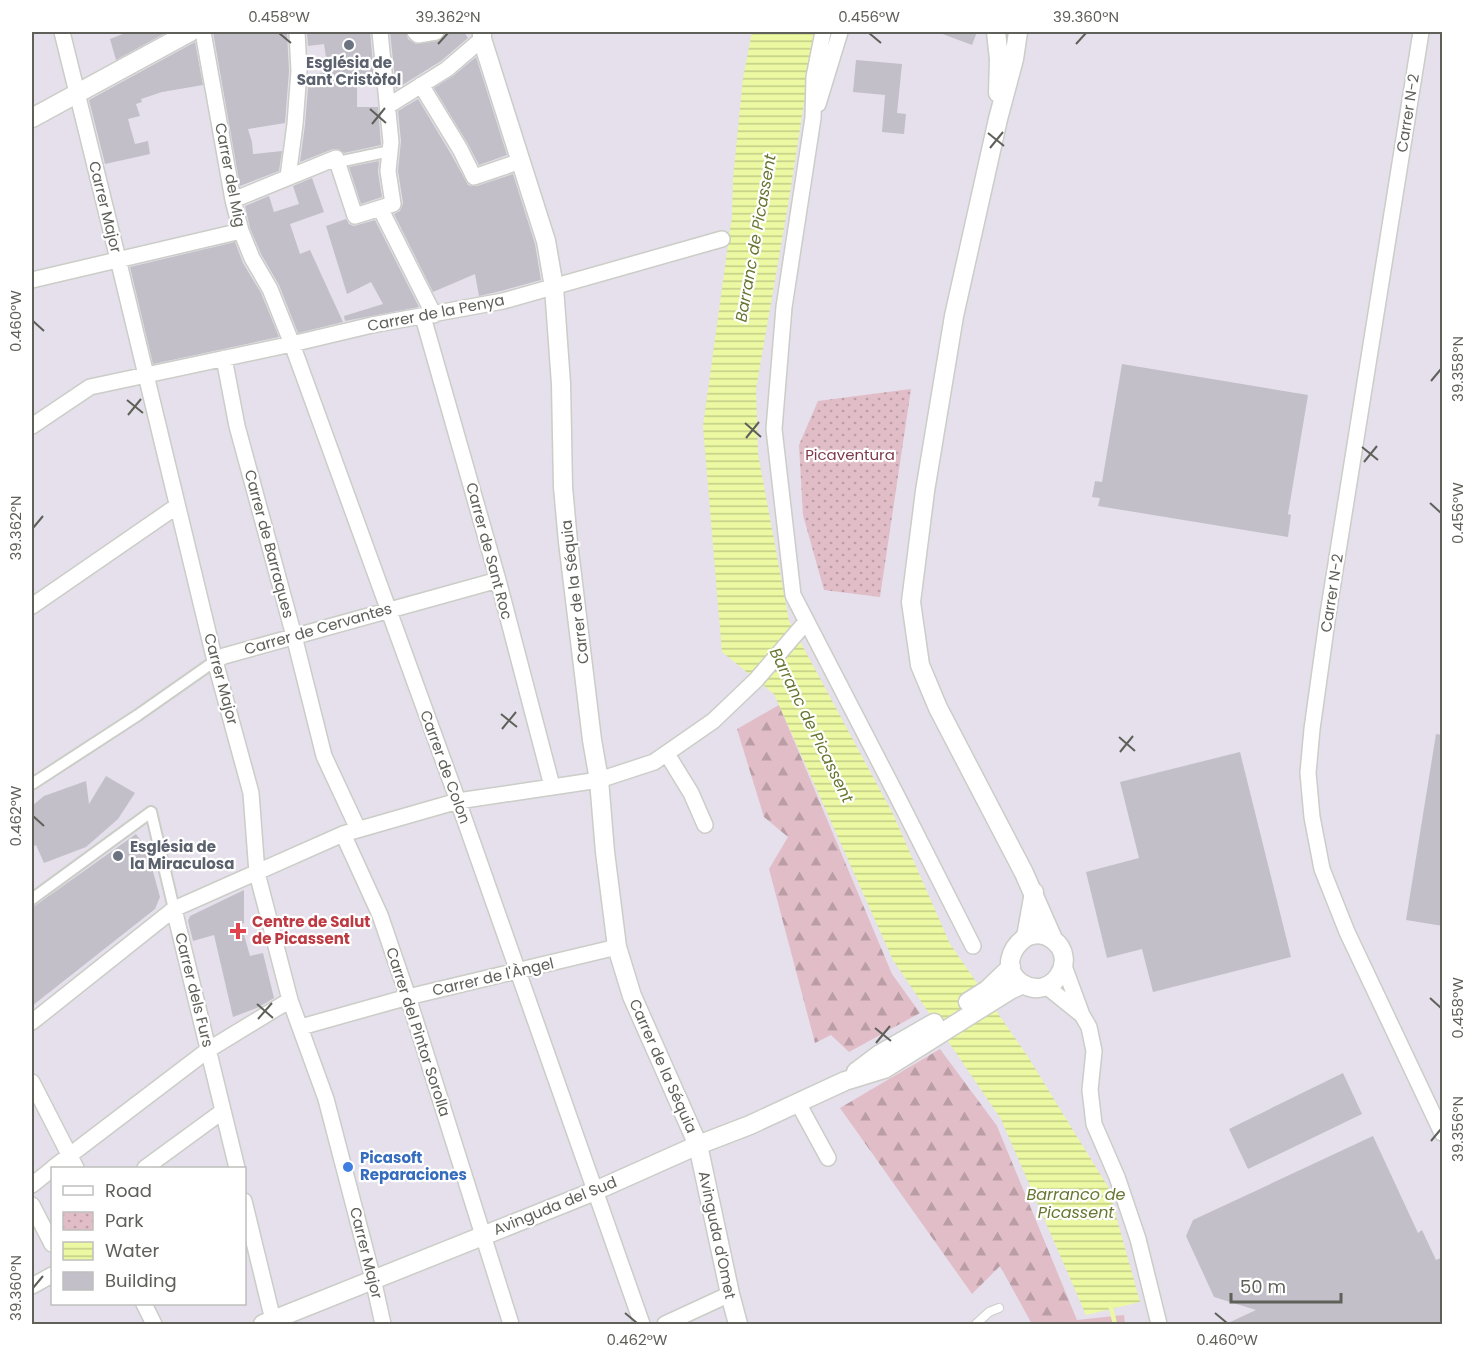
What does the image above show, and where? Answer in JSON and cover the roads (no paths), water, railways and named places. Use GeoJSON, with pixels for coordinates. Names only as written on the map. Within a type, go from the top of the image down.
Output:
{"type":"FeatureCollection","features":[{"type":"Feature","properties":{"kind":"street","name":"Carrer Major"},"geometry":{"type":"LineString","coordinates":[[62,32],[215,661],[251,793],[257,873],[290,1000],[327,1099],[383,1324]]}},
{"type":"Feature","properties":{"kind":"street"},"geometry":{"type":"LineString","coordinates":[[32,118],[190,32]]}},
{"type":"Feature","properties":{"kind":"street","name":"Carrer del Mig"},"geometry":{"type":"LineString","coordinates":[[203,32],[233,200],[241,231],[252,258],[270,289],[292,344]]}},
{"type":"Feature","properties":{"kind":"street"},"geometry":{"type":"LineString","coordinates":[[288,177],[299,71],[297,32]]}},
{"type":"Feature","properties":{"kind":"street"},"geometry":{"type":"LineString","coordinates":[[233,200],[336,158],[355,216],[393,204],[388,171],[391,142],[380,32]]}},
{"type":"Feature","properties":{"kind":"street"},"geometry":{"type":"LineString","coordinates":[[415,32],[418,35],[436,32]]}},
{"type":"Feature","properties":{"kind":"street"},"geometry":{"type":"LineString","coordinates":[[823,32],[814,77],[813,118],[784,307],[774,429],[793,595],[973,946]]}},
{"type":"Feature","properties":{"kind":"street"},"geometry":{"type":"LineString","coordinates":[[813,118],[840,32]]}},
{"type":"Feature","properties":{"kind":"street"},"geometry":{"type":"LineString","coordinates":[[996,32],[999,59],[998,118]]}},
{"type":"Feature","properties":{"kind":"street"},"geometry":{"type":"LineString","coordinates":[[1018,32],[1014,59],[998,118],[954,316],[925,490],[911,602],[920,665],[938,708],[1034,892],[1053,939],[1062,950],[1064,966],[1082,1015],[1089,1027],[1094,1051],[1090,1090],[1094,1124],[1117,1177],[1138,1239],[1159,1324]]}},
{"type":"Feature","properties":{"kind":"street","name":"Carrer N-2"},"geometry":{"type":"LineString","coordinates":[[1421,32],[1328,614],[1308,772],[1312,817],[1322,869],[1347,932],[1443,1133]]}},
{"type":"Feature","properties":{"kind":"street"},"geometry":{"type":"LineString","coordinates":[[388,106],[447,69],[482,35]]}},
{"type":"Feature","properties":{"kind":"street","name":"Carrer de la Séquia"},"geometry":{"type":"LineString","coordinates":[[482,35],[546,241],[554,287],[563,487],[568,543],[599,780],[604,852],[617,948],[632,996],[698,1145]]}},
{"type":"Feature","properties":{"kind":"street"},"geometry":{"type":"LineString","coordinates":[[421,85],[474,177],[520,161]]}},
{"type":"Feature","properties":{"kind":"street"},"geometry":{"type":"LineString","coordinates":[[338,162],[390,151]]}},
{"type":"Feature","properties":{"kind":"street","name":"Carrer de Sant Roc"},"geometry":{"type":"LineString","coordinates":[[380,208],[429,316],[552,786]]}},
{"type":"Feature","properties":{"kind":"street"},"geometry":{"type":"LineString","coordinates":[[32,280],[241,231]]}},
{"type":"Feature","properties":{"kind":"street","name":"Carrer de la Penya"},"geometry":{"type":"LineString","coordinates":[[32,426],[90,387],[372,325],[503,301],[722,239]]}},
{"type":"Feature","properties":{"kind":"street","name":"Carrer de Colon"},"geometry":{"type":"LineString","coordinates":[[292,344],[458,801],[642,1324]]}},
{"type":"Feature","properties":{"kind":"street","name":"Carrer de Barraques"},"geometry":{"type":"LineString","coordinates":[[224,358],[237,426],[324,756],[358,829]]}},
{"type":"Feature","properties":{"kind":"street"},"geometry":{"type":"LineString","coordinates":[[32,606],[177,506]]}},
{"type":"Feature","properties":{"kind":"street","name":"Carrer de Cervantes"},"geometry":{"type":"LineString","coordinates":[[32,784],[224,656],[498,580]]}},
{"type":"Feature","properties":{"kind":"street"},"geometry":{"type":"LineString","coordinates":[[32,1022],[174,909],[343,834],[458,801],[599,780],[654,762],[713,721],[756,680],[806,621]]}},
{"type":"Feature","properties":{"kind":"street"},"geometry":{"type":"LineString","coordinates":[[667,754],[691,793],[705,825]]}},
{"type":"Feature","properties":{"kind":"street","name":"Carrer dels Furs"},"geometry":{"type":"LineString","coordinates":[[32,899],[151,812],[237,1167]]}},
{"type":"Feature","properties":{"kind":"street","name":"Carrer del Pintor Sorolla"},"geometry":{"type":"LineString","coordinates":[[343,834],[380,915],[511,1324]]}},
{"type":"Feature","properties":{"kind":"street"},"geometry":{"type":"LineString","coordinates":[[1026,936],[1034,892]]}},
{"type":"Feature","properties":{"kind":"street"},"geometry":{"type":"LineString","coordinates":[[1053,939],[1044,935],[1032,934],[1018,942],[1010,956],[1013,973],[1023,984],[1033,988],[1051,984],[1060,975],[1064,966]]}},
{"type":"Feature","properties":{"kind":"street","name":"Carrer de l'Àngel"},"geometry":{"type":"LineString","coordinates":[[301,1027],[408,997],[617,948]]}},
{"type":"Feature","properties":{"kind":"street","name":"Avinguda del Sud"},"geometry":{"type":"LineString","coordinates":[[991,994],[1011,967]]}},
{"type":"Feature","properties":{"kind":"street","name":"Avinguda del Sud"},"geometry":{"type":"LineString","coordinates":[[268,1322],[595,1191],[698,1145],[750,1125],[845,1081],[882,1061],[923,1030],[991,994],[1023,984]]}},
{"type":"Feature","properties":{"kind":"street"},"geometry":{"type":"LineString","coordinates":[[1046,986],[1082,1015]]}},
{"type":"Feature","properties":{"kind":"street"},"geometry":{"type":"LineString","coordinates":[[32,1082],[72,1162],[208,1050],[290,1000]]}},
{"type":"Feature","properties":{"kind":"street"},"geometry":{"type":"LineString","coordinates":[[798,1103],[828,1158]]}},
{"type":"Feature","properties":{"kind":"street"},"geometry":{"type":"LineString","coordinates":[[146,1167],[223,1111]]}},
{"type":"Feature","properties":{"kind":"street","name":"Avinguda d'Omet"},"geometry":{"type":"LineString","coordinates":[[698,1145],[738,1324]]}},
{"type":"Feature","properties":{"kind":"street"},"geometry":{"type":"LineString","coordinates":[[32,1185],[51,1171]]}},
{"type":"Feature","properties":{"kind":"street"},"geometry":{"type":"LineString","coordinates":[[32,1205],[51,1242]]}},
{"type":"Feature","properties":{"kind":"street"},"geometry":{"type":"LineString","coordinates":[[246,1211],[268,1322]]}},
{"type":"Feature","properties":{"kind":"street"},"geometry":{"type":"LineString","coordinates":[[32,1286],[51,1276]]}},
{"type":"Feature","properties":{"kind":"street"},"geometry":{"type":"LineString","coordinates":[[666,1324],[730,1294]]}},
{"type":"Feature","properties":{"kind":"street"},"geometry":{"type":"LineString","coordinates":[[144,1305],[154,1324]]}},
{"type":"Feature","properties":{"kind":"lane"},"geometry":{"type":"LineString","coordinates":[[975,1324],[989,1312],[999,1308]]}},
{"type":"Feature","properties":{"kind":"water","name":"Barranco de Picassent"},"geometry":{"type":"Polygon","coordinates":[[[752,32],[815,32],[756,389],[758,454],[789,621],[893,814],[950,944],[1028,1057],[1108,1187],[1140,1302],[1086,1315],[1001,1119],[893,960],[774,694],[722,652],[703,426],[732,216],[733,179],[743,78],[752,32]]]}},
{"type":"Feature","properties":{"kind":"waterway","name":"Barranc de Picassent"},"geometry":{"type":"LineString","coordinates":[[1110,1304],[1115,1324]]}},
{"type":"Feature","properties":{"kind":"place","name":"Església de Sant Cristòfol"},"geometry":{"type":"Point","coordinates":[349,45]}},
{"type":"Feature","properties":{"kind":"place","name":"Església de la Miraculosa"},"geometry":{"type":"Point","coordinates":[118,856]}},
{"type":"Feature","properties":{"kind":"place","name":"Centre de Salut de Picassent"},"geometry":{"type":"Point","coordinates":[238,931]}},
{"type":"Feature","properties":{"kind":"place","name":"Picasoft Reparaciones"},"geometry":{"type":"Point","coordinates":[348,1167]}},
{"type":"Feature","properties":{"kind":"park label","name":"Picaventura"},"geometry":{"type":"Point","coordinates":[850,455]}}]}
